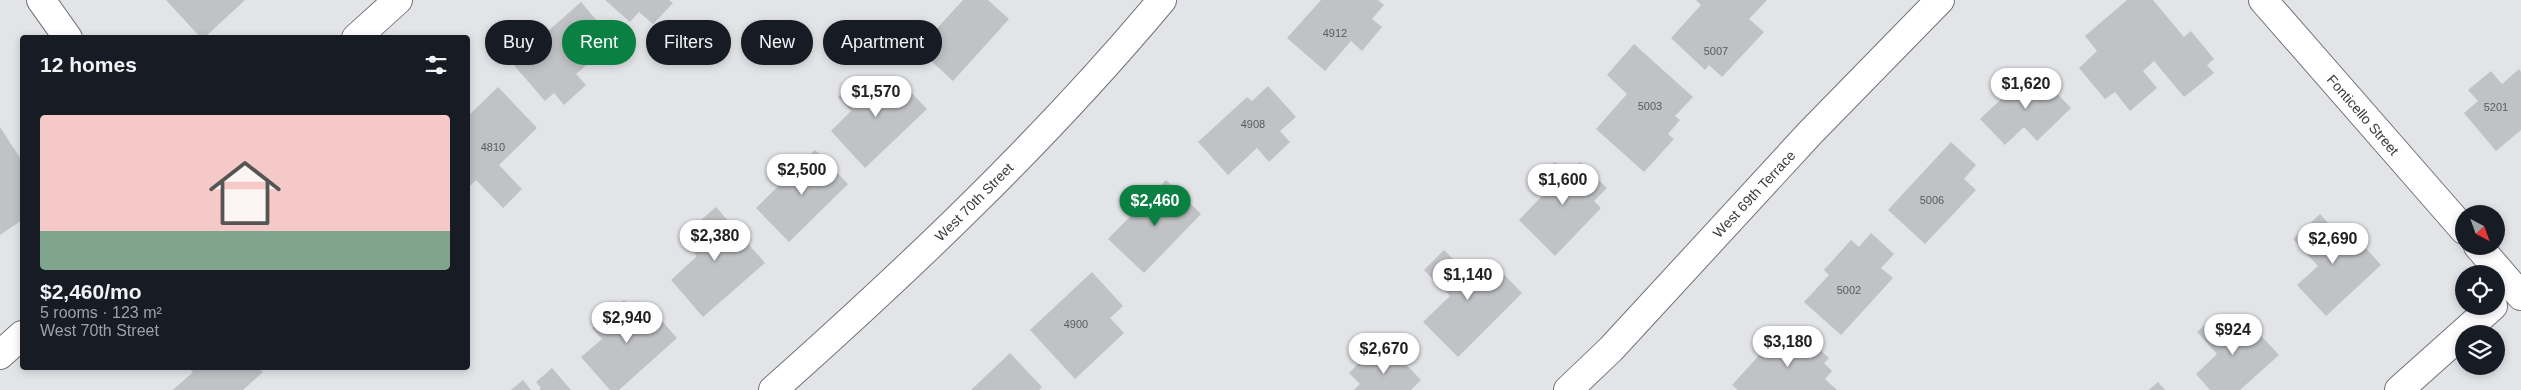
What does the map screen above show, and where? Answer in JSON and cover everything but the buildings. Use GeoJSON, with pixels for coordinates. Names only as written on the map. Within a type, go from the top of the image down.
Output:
{"type":"FeatureCollection","features":[{"type":"Feature","properties":{"kind":"street"},"geometry":{"type":"LineString","coordinates":[[42,0],[66,35]]}},
{"type":"Feature","properties":{"kind":"street"},"geometry":{"type":"LineString","coordinates":[[359,35],[398,0]]}},
{"type":"Feature","properties":{"kind":"street","name":"West 70th Street"},"geometry":{"type":"LineString","coordinates":[[773,390],[903,272],[1004,173],[1112,60],[1162,0]]}},
{"type":"Feature","properties":{"kind":"street","name":"West 69th Terrace"},"geometry":{"type":"LineString","coordinates":[[1568,390],[1611,349],[1804,140],[1940,0]]}},
{"type":"Feature","properties":{"kind":"street","name":"Fonticello Street"},"geometry":{"type":"LineString","coordinates":[[2263,0],[2455,220]]}},
{"type":"Feature","properties":{"kind":"street"},"geometry":{"type":"LineString","coordinates":[[2485,255],[2513,292]]}},
{"type":"Feature","properties":{"kind":"street"},"geometry":{"type":"LineString","coordinates":[[2399,390],[2483,315]]}},
{"type":"Feature","properties":{"kind":"street"},"geometry":{"type":"LineString","coordinates":[[0,355],[20,337]]}}]}
